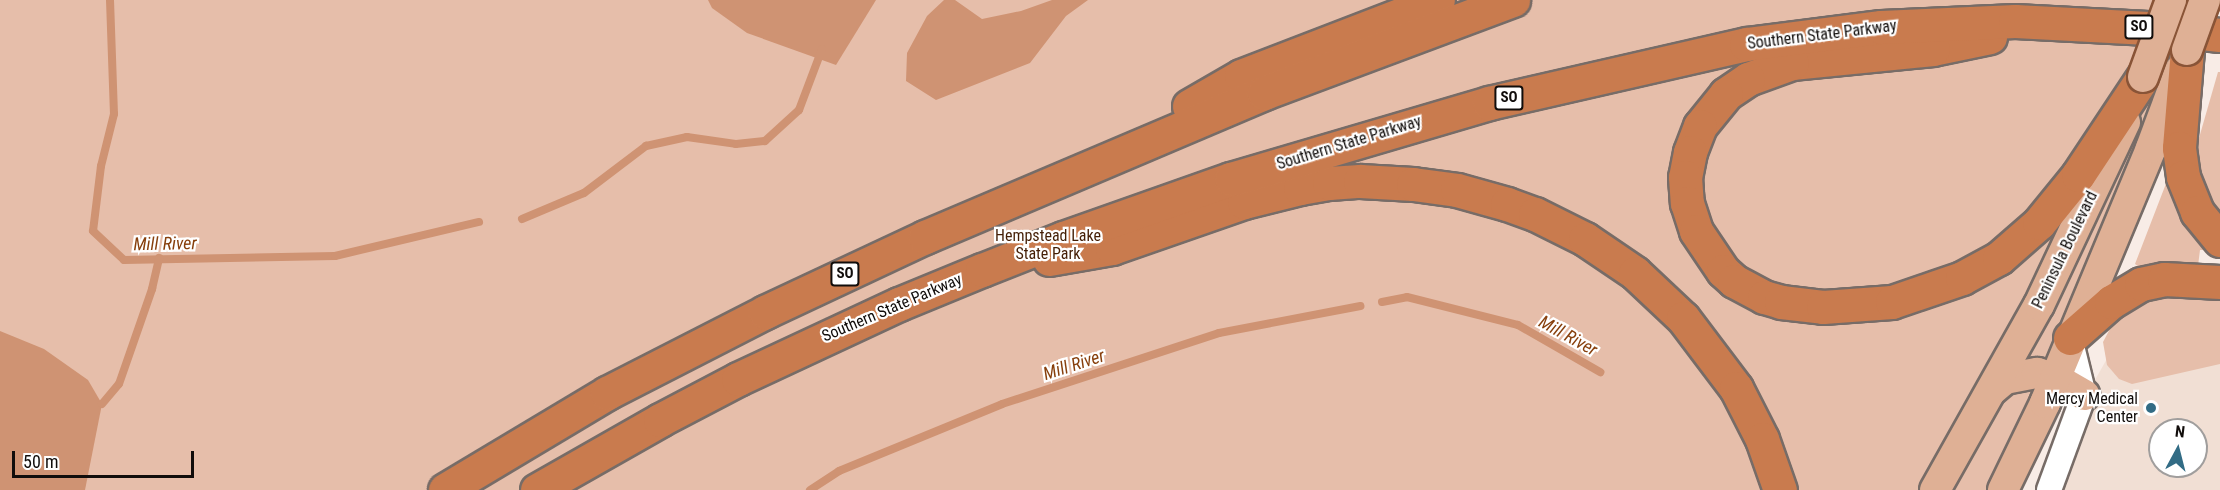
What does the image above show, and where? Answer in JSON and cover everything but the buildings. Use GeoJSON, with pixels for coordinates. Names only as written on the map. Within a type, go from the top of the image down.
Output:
{"type":"FeatureCollection","features":[{"type":"Feature","properties":{"kind":"highway"},"geometry":{"type":"LineString","coordinates":[[1089,166],[1241,76],[1438,0]]}},
{"type":"Feature","properties":{"kind":"highway","name":"SO"},"geometry":{"type":"LineString","coordinates":[[445,490],[607,393],[725,332],[925,237],[1275,89],[1512,0]]}},
{"type":"Feature","properties":{"kind":"highway","name":"Southern State Parkway"},"geometry":{"type":"LineString","coordinates":[[537,490],[640,431],[738,380],[899,304],[1063,237],[1241,175],[1401,127],[1573,82],[1746,44],[1835,32],[1959,22],[2057,23],[2167,29],[2220,36]]}},
{"type":"Feature","properties":{"kind":"highway"},"geometry":{"type":"LineString","coordinates":[[2057,23],[1933,49],[1792,63],[1749,79],[1726,94],[1707,116],[1690,152],[1685,177],[1687,203],[1703,244],[1734,281],[1748,290],[1781,303],[1822,307],[1869,305],[1892,302],[1940,287],[1999,258],[2039,223],[2078,175],[2143,77]]}},
{"type":"Feature","properties":{"kind":"highway"},"geometry":{"type":"LineString","coordinates":[[2187,50],[2179,148],[2183,177],[2197,212],[2220,240]]}},
{"type":"Feature","properties":{"kind":"highway"},"geometry":{"type":"LineString","coordinates":[[982,270],[1112,248],[1200,217],[1300,188],[1360,181],[1387,182],[1436,186],[1480,196],[1535,213],[1585,239],[1660,295],[1702,340],[1736,388],[1762,439],[1780,490]]}},
{"type":"Feature","properties":{"kind":"highway"},"geometry":{"type":"LineString","coordinates":[[2070,338],[2111,302],[2141,284],[2164,279],[2220,282]]}},
{"type":"Feature","properties":{"kind":"main road","name":"Peninsula Boulevard"},"geometry":{"type":"LineString","coordinates":[[1935,490],[1992,390],[2060,262],[2143,77],[2171,0]]}},
{"type":"Feature","properties":{"kind":"main road"},"geometry":{"type":"LineString","coordinates":[[2003,490],[2055,378],[2151,148],[2205,0]]}},
{"type":"Feature","properties":{"kind":"main road"},"geometry":{"type":"LineString","coordinates":[[1992,390],[2005,379],[2026,373],[2055,378],[2084,395]]}},
{"type":"Feature","properties":{"kind":"street"},"geometry":{"type":"LineString","coordinates":[[2049,490],[2084,395],[2070,338]]}},
{"type":"Feature","properties":{"kind":"shaded area"},"geometry":{"type":"Polygon","coordinates":[[[708,0],[876,0],[836,65],[747,33],[712,8],[708,0]]]}},
{"type":"Feature","properties":{"kind":"shaded area"},"geometry":{"type":"Polygon","coordinates":[[[944,0],[955,0],[982,19],[1021,11],[1052,0],[1088,0],[1066,16],[1030,63],[936,100],[906,81],[907,53],[927,16],[944,0]]]}},
{"type":"Feature","properties":{"kind":"shaded area","name":"Mercy Medical Center"},"geometry":{"type":"Polygon","coordinates":[[[2220,310],[2220,490],[2051,490],[2091,387],[2134,311],[2220,310]]]}},
{"type":"Feature","properties":{"kind":"shaded area"},"geometry":{"type":"Polygon","coordinates":[[[0,331],[44,349],[88,380],[102,404],[85,490],[0,490],[0,331]]]}},
{"type":"Feature","properties":{"kind":"green space","name":"Hempstead Lake State Park"},"geometry":{"type":"Polygon","coordinates":[[[0,0],[2220,0],[2220,12],[2186,7],[2004,490],[0,490],[0,0]]]}},
{"type":"Feature","properties":{"kind":"green space"},"geometry":{"type":"Polygon","coordinates":[[[2218,72],[2220,72],[2220,223],[2206,210],[2197,145],[2218,72]]]}},
{"type":"Feature","properties":{"kind":"green space"},"geometry":{"type":"Polygon","coordinates":[[[2167,181],[2176,185],[2217,250],[2200,250],[2198,266],[2145,271],[2135,264],[2167,181]]]}},
{"type":"Feature","properties":{"kind":"green space"},"geometry":{"type":"Polygon","coordinates":[[[2153,292],[2220,295],[2220,364],[2132,384],[2119,379],[2107,365],[2103,342],[2119,312],[2153,292]]]}},
{"type":"Feature","properties":{"kind":"waterway","name":"Mill River"},"geometry":{"type":"LineString","coordinates":[[110,0],[114,114],[101,166],[93,231],[124,260],[335,256],[479,222]]}},
{"type":"Feature","properties":{"kind":"waterway","name":"Mill River"},"geometry":{"type":"LineString","coordinates":[[522,219],[584,193],[646,146],[687,137],[736,144],[765,141],[799,110],[822,49]]}},
{"type":"Feature","properties":{"kind":"waterway"},"geometry":{"type":"LineString","coordinates":[[102,404],[119,384],[152,289],[159,258]]}},
{"type":"Feature","properties":{"kind":"waterway","name":"Mill River"},"geometry":{"type":"LineString","coordinates":[[1382,302],[1407,297],[1518,325],[1600,372]]}},
{"type":"Feature","properties":{"kind":"waterway","name":"Mill River"},"geometry":{"type":"LineString","coordinates":[[810,490],[839,471],[1002,404],[1219,333],[1360,306]]}},
{"type":"Feature","properties":{"kind":"place","name":"Mercy Medical Center"},"geometry":{"type":"Point","coordinates":[2151,408]}}]}
